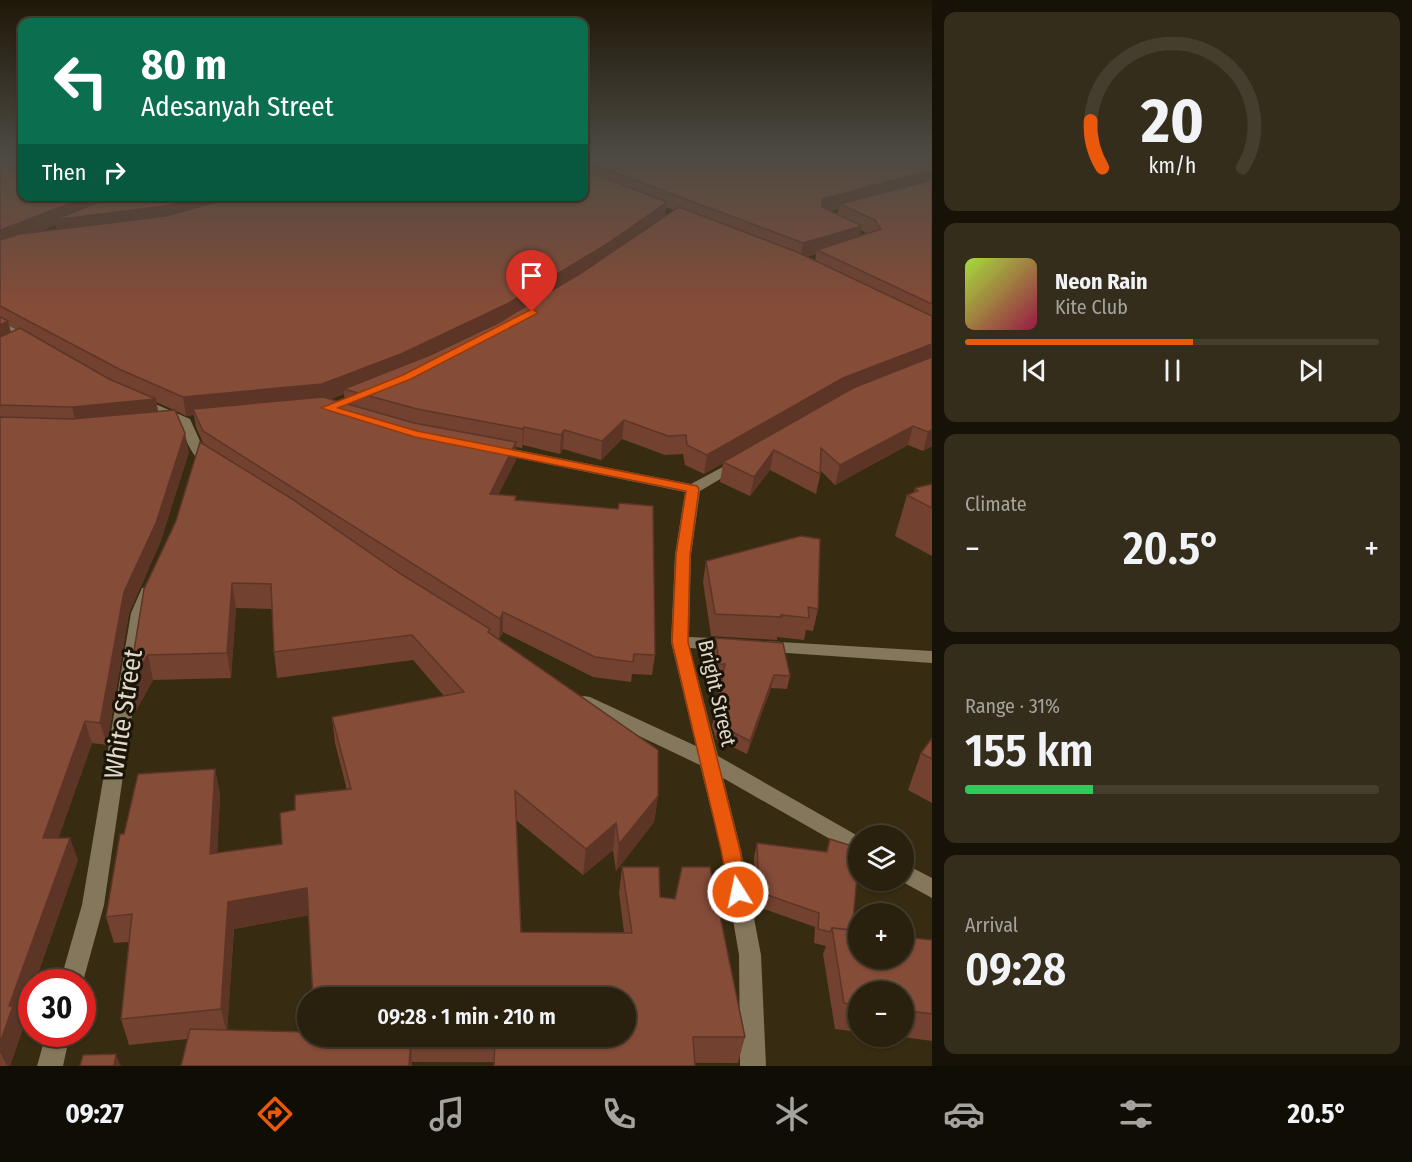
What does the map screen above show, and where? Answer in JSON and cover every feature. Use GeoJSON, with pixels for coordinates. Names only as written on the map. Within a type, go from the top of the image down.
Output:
{"type":"FeatureCollection","features":[{"type":"Feature","properties":{"kind":"street"},"geometry":{"type":"LineString","coordinates":[[0,324],[22,340],[46,350]]}},
{"type":"Feature","properties":{"kind":"street"},"geometry":{"type":"LineString","coordinates":[[127,396],[185,422],[198,452],[226,470]]}},
{"type":"Feature","properties":{"kind":"street"},"geometry":{"type":"LineString","coordinates":[[161,424],[204,421]]}},
{"type":"Feature","properties":{"kind":"street"},"geometry":{"type":"LineString","coordinates":[[483,447],[693,489],[749,458]]}},
{"type":"Feature","properties":{"kind":"street"},"geometry":{"type":"LineString","coordinates":[[192,472],[198,452]]}},
{"type":"Feature","properties":{"kind":"street","name":"Bright Street"},"geometry":{"type":"LineString","coordinates":[[693,489],[683,555],[680,642],[731,850],[750,954],[753,1066]]}},
{"type":"Feature","properties":{"kind":"street","name":"White Street"},"geometry":{"type":"LineString","coordinates":[[76,969],[93,904],[139,613],[157,574]]}},
{"type":"Feature","properties":{"kind":"street"},"geometry":{"type":"LineString","coordinates":[[680,642],[932,657]]}},
{"type":"Feature","properties":{"kind":"street"},"geometry":{"type":"LineString","coordinates":[[573,696],[710,761],[848,840]]}},
{"type":"Feature","properties":{"kind":"street"},"geometry":{"type":"LineString","coordinates":[[914,878],[932,889]]}},
{"type":"Feature","properties":{"kind":"street"},"geometry":{"type":"LineString","coordinates":[[50,1066],[55,1047]]}},
{"type":"Feature","properties":{"kind":"building"},"geometry":{"type":"Polygon","coordinates":[[[0,205],[67,205],[0,230],[0,205]]]}},
{"type":"Feature","properties":{"kind":"building"},"geometry":{"type":"Polygon","coordinates":[[[92,205],[170,205],[165,206],[54,220],[92,205]]]}},
{"type":"Feature","properties":{"kind":"building"},"geometry":{"type":"Polygon","coordinates":[[[207,205],[663,205],[607,244],[507,304],[401,354],[322,384],[183,397],[119,369],[0,306],[0,240],[19,234],[166,216],[207,205]]]}},
{"type":"Feature","properties":{"kind":"building"},"geometry":{"type":"Polygon","coordinates":[[[701,205],[822,205],[822,207],[862,226],[803,243],[701,205]]]}},
{"type":"Feature","properties":{"kind":"building"},"geometry":{"type":"Polygon","coordinates":[[[842,205],[932,205],[932,304],[817,250],[881,229],[875,220],[842,205]]]}},
{"type":"Feature","properties":{"kind":"building"},"geometry":{"type":"Polygon","coordinates":[[[679,207],[797,252],[932,316],[932,344],[843,378],[707,455],[687,445],[686,435],[668,436],[624,420],[602,441],[564,430],[561,435],[417,409],[344,389],[430,355],[498,323],[581,273],[679,207]]]}},
{"type":"Feature","properties":{"kind":"building"},"geometry":{"type":"Polygon","coordinates":[[[0,317],[8,321],[0,325],[0,317]]]}},
{"type":"Feature","properties":{"kind":"building"},"geometry":{"type":"Polygon","coordinates":[[[20,328],[109,379],[156,399],[72,407],[0,405],[0,337],[20,328]]]}},
{"type":"Feature","properties":{"kind":"building"},"geometry":{"type":"Polygon","coordinates":[[[932,357],[932,430],[928,432],[913,426],[840,465],[821,448],[820,474],[774,450],[754,477],[723,462],[853,388],[932,357]]]}},
{"type":"Feature","properties":{"kind":"building"},"geometry":{"type":"Polygon","coordinates":[[[323,397],[414,423],[516,442],[490,494],[516,496],[515,500],[618,509],[619,503],[653,506],[655,655],[634,654],[633,662],[595,657],[503,612],[500,619],[203,431],[193,409],[323,397]]]}},
{"type":"Feature","properties":{"kind":"building"},"geometry":{"type":"Polygon","coordinates":[[[175,410],[185,433],[156,523],[124,592],[100,723],[85,721],[43,838],[70,838],[22,969],[18,969],[18,981],[9,1006],[13,1006],[0,1043],[0,417],[72,419],[175,410]]]}},
{"type":"Feature","properties":{"kind":"building"},"geometry":{"type":"Polygon","coordinates":[[[200,442],[292,499],[401,574],[490,629],[488,632],[658,750],[658,796],[619,844],[616,823],[586,849],[515,791],[521,932],[632,933],[622,867],[659,867],[660,897],[675,899],[682,867],[710,867],[745,1037],[693,1037],[695,1066],[494,1066],[495,1047],[636,1047],[636,987],[312,987],[307,888],[228,902],[221,1009],[121,1019],[132,914],[106,917],[120,834],[124,834],[138,774],[215,769],[210,854],[282,844],[280,813],[295,810],[295,795],[351,789],[332,717],[464,692],[412,635],[274,652],[271,584],[232,583],[227,653],[148,655],[128,688],[144,589],[176,521],[200,442]]]}},
{"type":"Feature","properties":{"kind":"building"},"geometry":{"type":"Polygon","coordinates":[[[932,484],[932,508],[907,495],[918,491],[915,488],[932,484]]]}},
{"type":"Feature","properties":{"kind":"building"},"geometry":{"type":"Polygon","coordinates":[[[801,536],[820,539],[818,609],[808,607],[809,618],[781,615],[782,617],[715,614],[706,561],[801,536]]]}},
{"type":"Feature","properties":{"kind":"building"},"geometry":{"type":"Polygon","coordinates":[[[716,638],[783,643],[790,676],[774,675],[750,741],[719,725],[715,712],[725,664],[719,664],[716,638]]]}},
{"type":"Feature","properties":{"kind":"building"},"geometry":{"type":"Polygon","coordinates":[[[932,738],[932,759],[921,753],[932,738]]]}},
{"type":"Feature","properties":{"kind":"building"},"geometry":{"type":"Polygon","coordinates":[[[830,839],[848,845],[848,891],[856,891],[854,903],[848,903],[848,930],[832,928],[830,932],[818,929],[819,913],[759,892],[757,843],[827,852],[830,839]]]}},
{"type":"Feature","properties":{"kind":"building"},"geometry":{"type":"Polygon","coordinates":[[[832,928],[848,930],[848,969],[914,969],[914,938],[932,940],[932,1014],[914,1012],[914,981],[848,981],[848,1004],[844,1003],[832,928]]]}},
{"type":"Feature","properties":{"kind":"building"},"geometry":{"type":"Polygon","coordinates":[[[190,1029],[297,1032],[297,1047],[410,1047],[409,1066],[181,1066],[190,1029]]]}},
{"type":"Feature","properties":{"kind":"building"},"geometry":{"type":"Polygon","coordinates":[[[116,1054],[114,1066],[80,1066],[83,1055],[116,1054]]]}},
{"type":"Feature","properties":{"kind":"route"},"geometry":{"type":"LineString","coordinates":[[532,312],[407,377],[326,408],[415,434],[693,489],[683,555],[680,642],[731,850],[738,892]]}}]}
